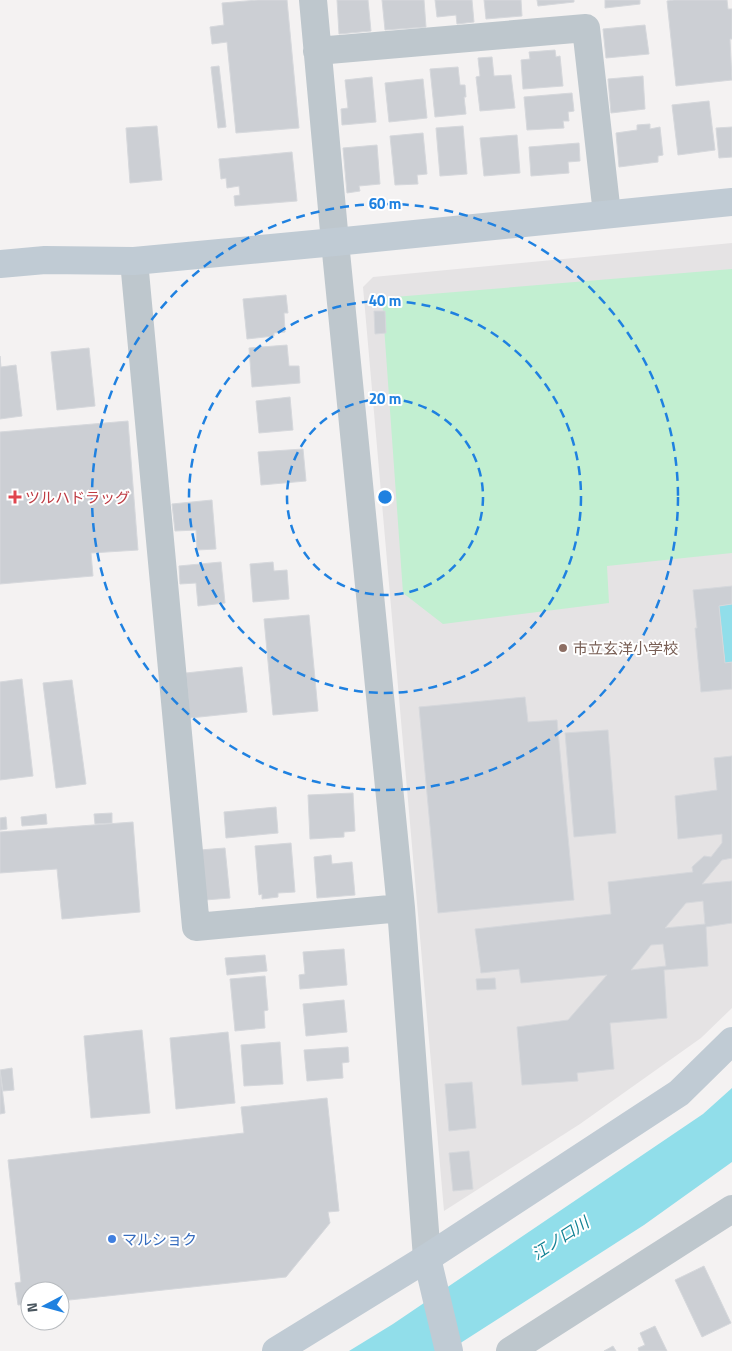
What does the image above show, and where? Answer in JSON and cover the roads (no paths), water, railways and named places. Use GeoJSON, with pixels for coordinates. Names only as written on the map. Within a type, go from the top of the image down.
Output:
{"type":"FeatureCollection","features":[{"type":"Feature","properties":{"kind":"street"},"geometry":{"type":"LineString","coordinates":[[313,0],[334,242],[401,908],[426,1258],[449,1351]]}},
{"type":"Feature","properties":{"kind":"street"},"geometry":{"type":"LineString","coordinates":[[317,51],[586,28],[608,214]]}},
{"type":"Feature","properties":{"kind":"street"},"geometry":{"type":"LineString","coordinates":[[0,264],[45,260],[134,261],[732,202]]}},
{"type":"Feature","properties":{"kind":"street"},"geometry":{"type":"LineString","coordinates":[[134,261],[196,927],[401,908]]}},
{"type":"Feature","properties":{"kind":"street"},"geometry":{"type":"LineString","coordinates":[[276,1351],[426,1258],[679,1093],[732,1041]]}},
{"type":"Feature","properties":{"kind":"street"},"geometry":{"type":"LineString","coordinates":[[510,1351],[732,1208]]}},
{"type":"Feature","properties":{"kind":"water"},"geometry":{"type":"Polygon","coordinates":[[[732,604],[732,662],[725,663],[719,606],[732,604]]]}},
{"type":"Feature","properties":{"kind":"water","name":"江ノ口川"},"geometry":{"type":"Polygon","coordinates":[[[732,1088],[732,1162],[644,1225],[448,1351],[349,1351],[393,1324],[703,1114],[732,1088]]]}},
{"type":"Feature","properties":{"kind":"place","name":"ツルハドラッグ"},"geometry":{"type":"Point","coordinates":[15,497]}},
{"type":"Feature","properties":{"kind":"place","name":"市立玄洋小学校"},"geometry":{"type":"Point","coordinates":[563,648]}},
{"type":"Feature","properties":{"kind":"place","name":"マルショク"},"geometry":{"type":"Point","coordinates":[112,1239]}}]}
